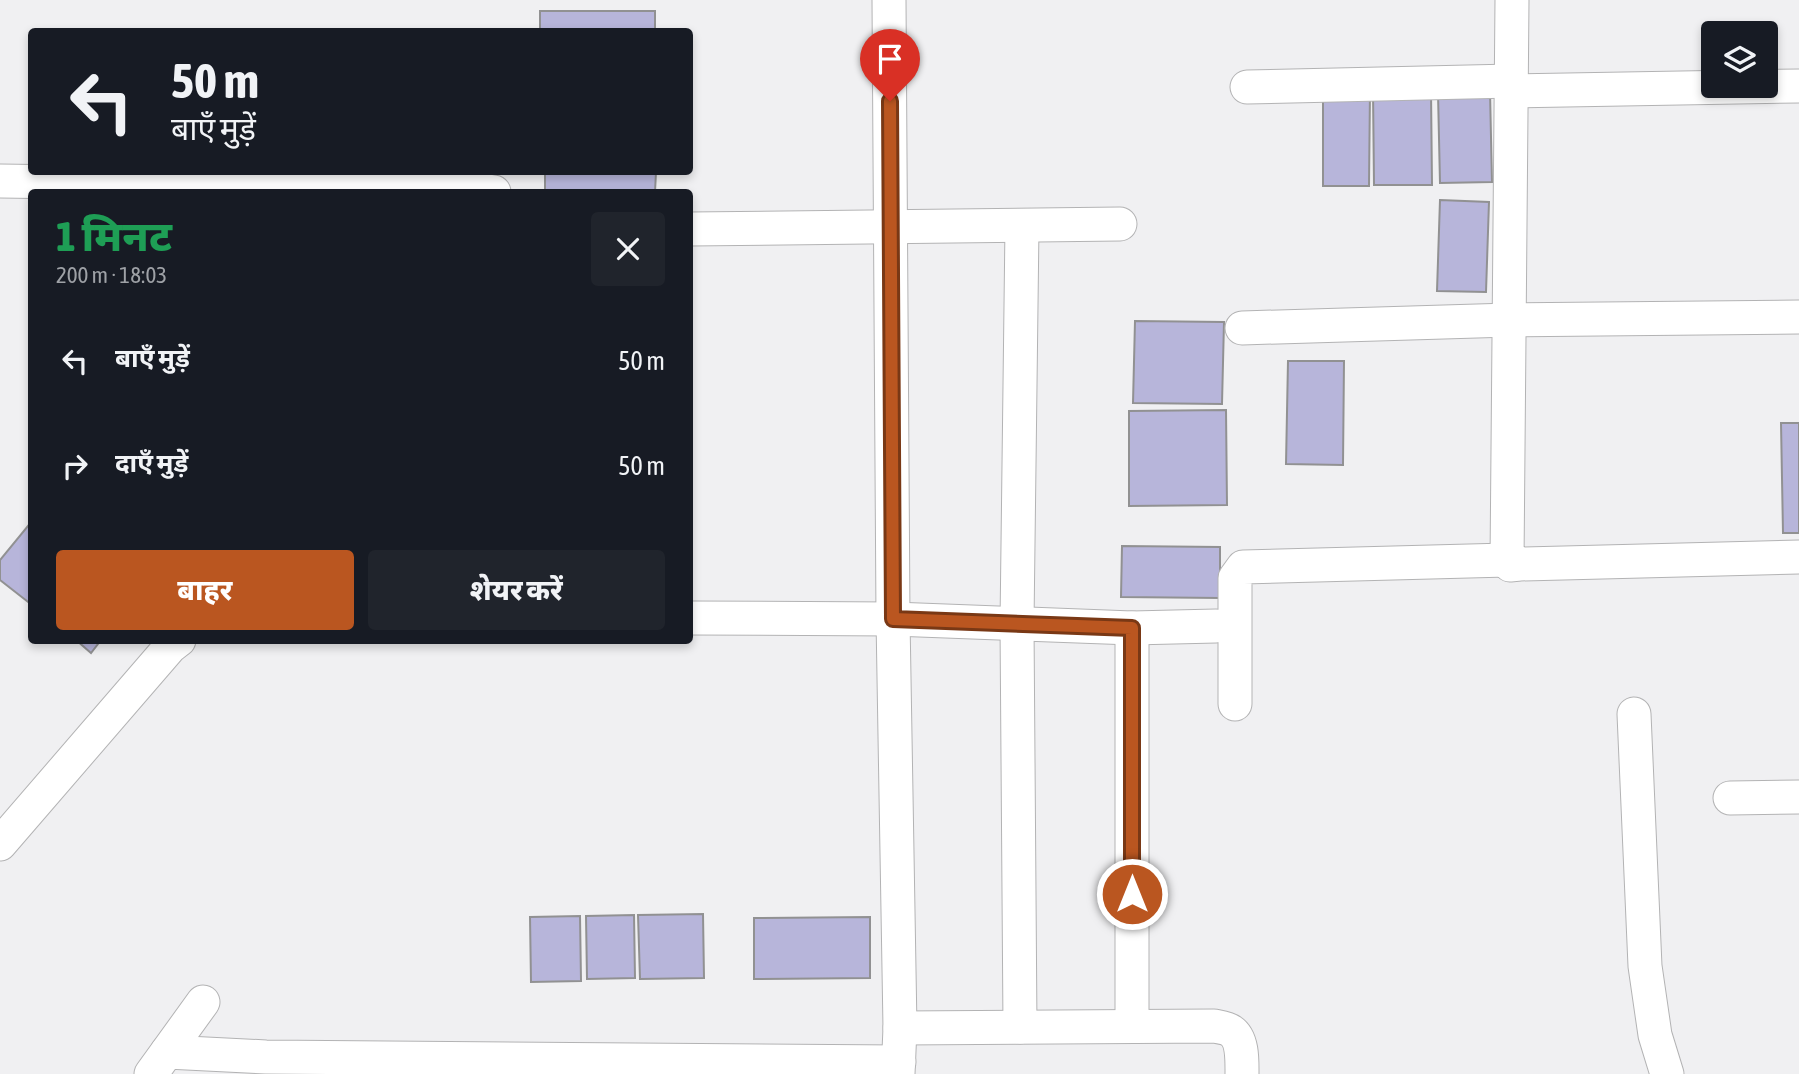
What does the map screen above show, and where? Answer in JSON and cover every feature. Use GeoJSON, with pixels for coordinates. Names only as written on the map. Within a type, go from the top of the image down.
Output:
{"type":"FeatureCollection","features":[{"type":"Feature","properties":{"kind":"street"},"geometry":{"type":"LineString","coordinates":[[159,1063],[266,1057],[898,1068],[900,1028],[893,619],[889,0]]}},
{"type":"Feature","properties":{"kind":"street"},"geometry":{"type":"LineString","coordinates":[[1512,0],[1507,560],[1510,565],[1799,556]]}},
{"type":"Feature","properties":{"kind":"street"},"geometry":{"type":"LineString","coordinates":[[1247,88],[1799,86]]}},
{"type":"Feature","properties":{"kind":"street"},"geometry":{"type":"LineString","coordinates":[[0,181],[475,189]]}},
{"type":"Feature","properties":{"kind":"street"},"geometry":{"type":"LineString","coordinates":[[693,229],[1120,224]]}},
{"type":"Feature","properties":{"kind":"street"},"geometry":{"type":"LineString","coordinates":[[1020,1027],[1017,624],[1022,226]]}},
{"type":"Feature","properties":{"kind":"street"},"geometry":{"type":"LineString","coordinates":[[1242,328],[1510,320],[1799,317]]}},
{"type":"Feature","properties":{"kind":"street"},"geometry":{"type":"LineString","coordinates":[[1235,704],[1236,578],[1244,567],[1507,560]]}},
{"type":"Feature","properties":{"kind":"street"},"geometry":{"type":"LineString","coordinates":[[693,618],[893,619],[1132,628],[1216,626]]}},
{"type":"Feature","properties":{"kind":"street"},"geometry":{"type":"LineString","coordinates":[[1132,628],[1132,1027]]}},
{"type":"Feature","properties":{"kind":"street"},"geometry":{"type":"LineString","coordinates":[[0,844],[174,644]]}},
{"type":"Feature","properties":{"kind":"street"},"geometry":{"type":"LineString","coordinates":[[1634,714],[1646,978],[1655,1035],[1667,1074]]}},
{"type":"Feature","properties":{"kind":"street"},"geometry":{"type":"LineString","coordinates":[[1730,798],[1799,797]]}},
{"type":"Feature","properties":{"kind":"street"},"geometry":{"type":"LineString","coordinates":[[159,1063],[203,1002]]}},
{"type":"Feature","properties":{"kind":"street"},"geometry":{"type":"LineString","coordinates":[[900,1028],[1214,1026],[1230,1030],[1237,1040],[1242,1074]]}},
{"type":"Feature","properties":{"kind":"building"},"geometry":{"type":"Polygon","coordinates":[[[540,11],[655,11],[655,28],[540,28],[540,11]]]}},
{"type":"Feature","properties":{"kind":"building"},"geometry":{"type":"Polygon","coordinates":[[[1370,90],[1369,186],[1323,186],[1323,91],[1370,90]]]}},
{"type":"Feature","properties":{"kind":"building"},"geometry":{"type":"Polygon","coordinates":[[[1373,91],[1431,91],[1432,185],[1374,185],[1373,91]]]}},
{"type":"Feature","properties":{"kind":"building"},"geometry":{"type":"Polygon","coordinates":[[[1490,92],[1492,182],[1440,183],[1438,93],[1490,92]]]}},
{"type":"Feature","properties":{"kind":"building"},"geometry":{"type":"Polygon","coordinates":[[[545,175],[656,175],[655,189],[545,189],[545,175]]]}},
{"type":"Feature","properties":{"kind":"building"},"geometry":{"type":"Polygon","coordinates":[[[1440,200],[1489,202],[1486,292],[1437,291],[1440,200]]]}},
{"type":"Feature","properties":{"kind":"building"},"geometry":{"type":"Polygon","coordinates":[[[1135,321],[1224,322],[1222,404],[1133,403],[1135,321]]]}},
{"type":"Feature","properties":{"kind":"building"},"geometry":{"type":"Polygon","coordinates":[[[1288,361],[1344,361],[1343,465],[1286,464],[1288,361]]]}},
{"type":"Feature","properties":{"kind":"building"},"geometry":{"type":"Polygon","coordinates":[[[1226,410],[1227,505],[1129,506],[1129,411],[1226,410]]]}},
{"type":"Feature","properties":{"kind":"building"},"geometry":{"type":"Polygon","coordinates":[[[1781,423],[1799,423],[1799,533],[1783,533],[1781,423]]]}},
{"type":"Feature","properties":{"kind":"building"},"geometry":{"type":"Polygon","coordinates":[[[28,526],[28,602],[0,580],[0,560],[28,526]]]}},
{"type":"Feature","properties":{"kind":"building"},"geometry":{"type":"Polygon","coordinates":[[[1122,546],[1220,547],[1220,598],[1121,597],[1122,546]]]}},
{"type":"Feature","properties":{"kind":"building"},"geometry":{"type":"Polygon","coordinates":[[[81,644],[98,644],[91,653],[81,644]]]}},
{"type":"Feature","properties":{"kind":"building"},"geometry":{"type":"Polygon","coordinates":[[[703,914],[704,978],[640,979],[638,915],[703,914]]]}},
{"type":"Feature","properties":{"kind":"building"},"geometry":{"type":"Polygon","coordinates":[[[634,915],[635,978],[587,979],[586,916],[634,915]]]}},
{"type":"Feature","properties":{"kind":"building"},"geometry":{"type":"Polygon","coordinates":[[[580,916],[581,981],[531,982],[530,917],[580,916]]]}},
{"type":"Feature","properties":{"kind":"building"},"geometry":{"type":"Polygon","coordinates":[[[870,917],[870,978],[754,979],[754,918],[870,917]]]}},
{"type":"Feature","properties":{"kind":"route"},"geometry":{"type":"LineString","coordinates":[[890,101],[893,619],[1132,628],[1132,894]]}}]}
